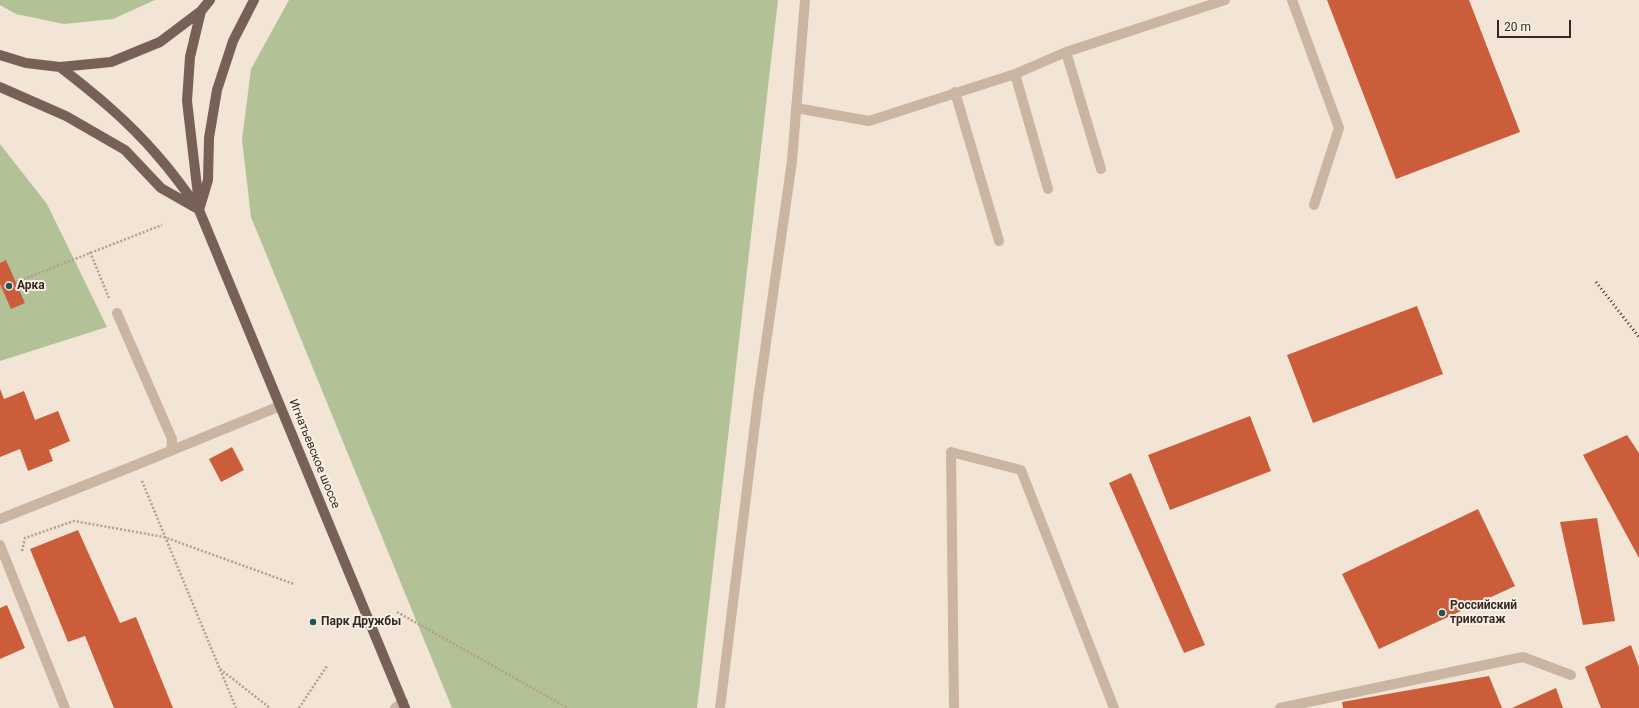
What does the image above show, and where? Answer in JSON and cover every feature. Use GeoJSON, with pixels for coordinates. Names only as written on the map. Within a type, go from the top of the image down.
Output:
{"type":"FeatureCollection","features":[{"type":"Feature","properties":{"kind":"main road"},"geometry":{"type":"LineString","coordinates":[[0,55],[26,63],[60,67],[111,62],[160,42],[201,11],[210,0]]}},
{"type":"Feature","properties":{"kind":"main road"},"geometry":{"type":"LineString","coordinates":[[199,210],[208,180],[209,138],[217,90],[234,41],[254,0]]}},
{"type":"Feature","properties":{"kind":"main road"},"geometry":{"type":"LineString","coordinates":[[199,210],[186,101],[190,57],[201,11]]}},
{"type":"Feature","properties":{"kind":"main road"},"geometry":{"type":"LineString","coordinates":[[60,67],[110,107],[133,128],[166,165],[199,210]]}},
{"type":"Feature","properties":{"kind":"main road"},"geometry":{"type":"LineString","coordinates":[[0,87],[66,116],[125,150],[161,188],[199,210]]}},
{"type":"Feature","properties":{"kind":"main road","name":"Игнатьевское шоссе"},"geometry":{"type":"LineString","coordinates":[[199,210],[401,706]]}},
{"type":"Feature","properties":{"kind":"lane"},"geometry":{"type":"LineString","coordinates":[[720,708],[758,399],[792,161],[805,0]]}},
{"type":"Feature","properties":{"kind":"lane"},"geometry":{"type":"LineString","coordinates":[[796,108],[869,121],[955,92],[1015,74],[1066,52],[1225,0]]}},
{"type":"Feature","properties":{"kind":"lane"},"geometry":{"type":"LineString","coordinates":[[1292,0],[1339,128],[1314,205]]}},
{"type":"Feature","properties":{"kind":"lane"},"geometry":{"type":"LineString","coordinates":[[1066,52],[1100,169]]}},
{"type":"Feature","properties":{"kind":"lane"},"geometry":{"type":"LineString","coordinates":[[1015,74],[1048,189]]}},
{"type":"Feature","properties":{"kind":"lane"},"geometry":{"type":"LineString","coordinates":[[955,92],[999,240]]}},
{"type":"Feature","properties":{"kind":"lane"},"geometry":{"type":"LineString","coordinates":[[117,313],[172,439],[171,450]]}},
{"type":"Feature","properties":{"kind":"lane"},"geometry":{"type":"LineString","coordinates":[[0,519],[280,406]]}},
{"type":"Feature","properties":{"kind":"lane"},"geometry":{"type":"LineString","coordinates":[[161,425],[171,450]]}},
{"type":"Feature","properties":{"kind":"lane"},"geometry":{"type":"LineString","coordinates":[[954,708],[951,452],[1021,470],[1114,708]]}},
{"type":"Feature","properties":{"kind":"lane"},"geometry":{"type":"LineString","coordinates":[[0,545],[65,708]]}},
{"type":"Feature","properties":{"kind":"lane"},"geometry":{"type":"LineString","coordinates":[[1280,708],[1523,657],[1571,675]]}},
{"type":"Feature","properties":{"kind":"path"},"geometry":{"type":"LineString","coordinates":[[16,282],[162,225]]}},
{"type":"Feature","properties":{"kind":"path"},"geometry":{"type":"LineString","coordinates":[[90,252],[110,302]]}},
{"type":"Feature","properties":{"kind":"path"},"geometry":{"type":"LineString","coordinates":[[136,465],[164,537],[236,708]]}},
{"type":"Feature","properties":{"kind":"path"},"geometry":{"type":"LineString","coordinates":[[21,555],[25,538],[74,521],[164,537],[294,584]]}},
{"type":"Feature","properties":{"kind":"path"},"geometry":{"type":"LineString","coordinates":[[397,612],[568,708]]}},
{"type":"Feature","properties":{"kind":"path"},"geometry":{"type":"LineString","coordinates":[[299,708],[327,666]]}},
{"type":"Feature","properties":{"kind":"path"},"geometry":{"type":"LineString","coordinates":[[219,668],[270,708]]}},
{"type":"Feature","properties":{"kind":"green space"},"geometry":{"type":"Polygon","coordinates":[[[0,0],[155,0],[113,19],[64,24],[16,14],[0,5],[0,0]]]}},
{"type":"Feature","properties":{"kind":"green space"},"geometry":{"type":"Polygon","coordinates":[[[289,0],[778,0],[697,708],[452,708],[251,217],[242,140],[251,69],[289,0]]]}},
{"type":"Feature","properties":{"kind":"green space"},"geometry":{"type":"Polygon","coordinates":[[[0,144],[47,204],[107,327],[0,361],[0,144]]]}},
{"type":"Feature","properties":{"kind":"building"},"geometry":{"type":"Polygon","coordinates":[[[1327,0],[1469,0],[1520,132],[1396,179],[1327,0]]]}},
{"type":"Feature","properties":{"kind":"building","name":"Арка"},"geometry":{"type":"Polygon","coordinates":[[[6,260],[25,303],[11,309],[0,284],[0,263],[6,260]]]}},
{"type":"Feature","properties":{"kind":"building"},"geometry":{"type":"Polygon","coordinates":[[[1417,306],[1443,374],[1313,423],[1287,355],[1417,306]]]}},
{"type":"Feature","properties":{"kind":"building"},"geometry":{"type":"Polygon","coordinates":[[[0,389],[4,399],[24,391],[35,420],[58,411],[70,441],[49,450],[53,461],[28,471],[20,449],[0,457],[0,389]]]}},
{"type":"Feature","properties":{"kind":"building"},"geometry":{"type":"Polygon","coordinates":[[[1250,416],[1271,471],[1170,510],[1148,455],[1250,416]]]}},
{"type":"Feature","properties":{"kind":"building"},"geometry":{"type":"Polygon","coordinates":[[[1627,435],[1639,453],[1639,558],[1583,455],[1627,435]]]}},
{"type":"Feature","properties":{"kind":"building"},"geometry":{"type":"Polygon","coordinates":[[[232,447],[244,470],[221,482],[209,459],[232,447]]]}},
{"type":"Feature","properties":{"kind":"building"},"geometry":{"type":"Polygon","coordinates":[[[1131,473],[1205,645],[1184,653],[1109,483],[1131,473]]]}},
{"type":"Feature","properties":{"kind":"building"},"geometry":{"type":"Polygon","coordinates":[[[1478,509],[1515,586],[1379,649],[1342,574],[1478,509]]]}},
{"type":"Feature","properties":{"kind":"building"},"geometry":{"type":"Polygon","coordinates":[[[1597,518],[1615,621],[1583,625],[1560,522],[1597,518]]]}},
{"type":"Feature","properties":{"kind":"building"},"geometry":{"type":"Polygon","coordinates":[[[78,530],[120,623],[136,617],[173,708],[114,708],[85,636],[68,642],[30,549],[78,530]]]}},
{"type":"Feature","properties":{"kind":"building"},"geometry":{"type":"Polygon","coordinates":[[[7,605],[25,648],[0,659],[0,608],[7,605]]]}},
{"type":"Feature","properties":{"kind":"building"},"geometry":{"type":"Polygon","coordinates":[[[1631,645],[1639,667],[1639,708],[1601,708],[1585,667],[1631,645]]]}},
{"type":"Feature","properties":{"kind":"building"},"geometry":{"type":"Polygon","coordinates":[[[1489,676],[1502,708],[1343,708],[1342,702],[1489,676]]]}},
{"type":"Feature","properties":{"kind":"building"},"geometry":{"type":"Polygon","coordinates":[[[1556,688],[1563,708],[1512,708],[1556,688]]]}},
{"type":"Feature","properties":{"kind":"railway"},"geometry":{"type":"LineString","coordinates":[[1596,282],[1639,337]]}},
{"type":"Feature","properties":{"kind":"place","name":"Арка"},"geometry":{"type":"Point","coordinates":[9,286]}},
{"type":"Feature","properties":{"kind":"place","name":"Российский трикотаж"},"geometry":{"type":"Point","coordinates":[1442,613]}},
{"type":"Feature","properties":{"kind":"place","name":"Парк Дружбы"},"geometry":{"type":"Point","coordinates":[313,622]}}]}
